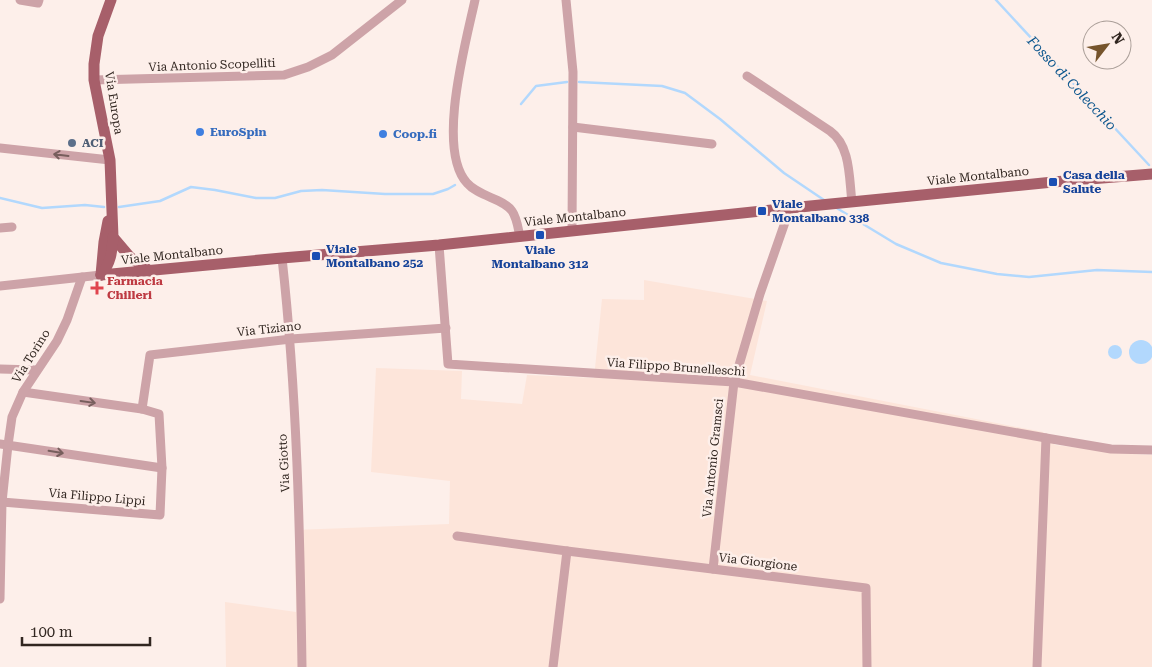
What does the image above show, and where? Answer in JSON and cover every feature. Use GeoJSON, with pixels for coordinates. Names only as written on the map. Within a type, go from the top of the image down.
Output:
{"type":"FeatureCollection","features":[{"type":"Feature","properties":{"kind":"main road","name":"Via Europa"},"geometry":{"type":"LineString","coordinates":[[111,0],[98,36],[94,64],[94,80],[110,160],[111,212]]}},
{"type":"Feature","properties":{"kind":"main road","name":"Viale Montalbano"},"geometry":{"type":"LineString","coordinates":[[101,275],[439,245],[848,202],[1152,174]]}},
{"type":"Feature","properties":{"kind":"main road"},"geometry":{"type":"LineString","coordinates":[[101,275],[110,263],[112,254],[111,212]]}},
{"type":"Feature","properties":{"kind":"main road"},"geometry":{"type":"LineString","coordinates":[[101,275],[104,242],[111,212]]}},
{"type":"Feature","properties":{"kind":"main road"},"geometry":{"type":"LineString","coordinates":[[113,237],[130,257],[151,272]]}},
{"type":"Feature","properties":{"kind":"street"},"geometry":{"type":"LineString","coordinates":[[20,0],[38,3],[39,0]]}},
{"type":"Feature","properties":{"kind":"street"},"geometry":{"type":"LineString","coordinates":[[475,0],[454,102],[453,125],[456,160],[463,178],[471,187],[477,192],[506,205],[512,211],[520,237]]}},
{"type":"Feature","properties":{"kind":"street"},"geometry":{"type":"LineString","coordinates":[[566,0],[572,59],[572,231]]}},
{"type":"Feature","properties":{"kind":"street","name":"Via Antonio Scopelliti"},"geometry":{"type":"LineString","coordinates":[[94,80],[284,75],[308,67],[332,55],[399,1]]}},
{"type":"Feature","properties":{"kind":"street"},"geometry":{"type":"LineString","coordinates":[[747,76],[837,138],[845,152],[848,202]]}},
{"type":"Feature","properties":{"kind":"street"},"geometry":{"type":"LineString","coordinates":[[573,127],[712,144]]}},
{"type":"Feature","properties":{"kind":"street"},"geometry":{"type":"LineString","coordinates":[[0,148],[110,160]]}},
{"type":"Feature","properties":{"kind":"street","name":"Via Antonio Gramsci"},"geometry":{"type":"LineString","coordinates":[[713,569],[734,382],[760,294],[790,208]]}},
{"type":"Feature","properties":{"kind":"street"},"geometry":{"type":"LineString","coordinates":[[0,228],[12,227]]}},
{"type":"Feature","properties":{"kind":"street","name":"Via Filippo Brunelleschi"},"geometry":{"type":"LineString","coordinates":[[439,245],[448,364],[734,382],[1111,449],[1152,450]]}},
{"type":"Feature","properties":{"kind":"street","name":"Via Giotto"},"geometry":{"type":"LineString","coordinates":[[282,258],[291,339],[300,535],[302,667]]}},
{"type":"Feature","properties":{"kind":"street","name":"Viale Montalbano"},"geometry":{"type":"LineString","coordinates":[[0,286],[101,275]]}},
{"type":"Feature","properties":{"kind":"street","name":"Via Torino"},"geometry":{"type":"LineString","coordinates":[[0,599],[4,444],[23,392],[57,340],[82,277]]}},
{"type":"Feature","properties":{"kind":"street","name":"Via Tiziano"},"geometry":{"type":"LineString","coordinates":[[142,409],[150,355],[291,339],[446,328]]}},
{"type":"Feature","properties":{"kind":"street"},"geometry":{"type":"LineString","coordinates":[[0,369],[36,370]]}},
{"type":"Feature","properties":{"kind":"street"},"geometry":{"type":"LineString","coordinates":[[23,392],[142,409]]}},
{"type":"Feature","properties":{"kind":"street","name":"Via Filippo Lippi"},"geometry":{"type":"LineString","coordinates":[[2,502],[160,515],[162,468],[159,414],[142,409]]}},
{"type":"Feature","properties":{"kind":"street"},"geometry":{"type":"LineString","coordinates":[[1037,667],[1046,438]]}},
{"type":"Feature","properties":{"kind":"street"},"geometry":{"type":"LineString","coordinates":[[4,444],[162,468]]}},
{"type":"Feature","properties":{"kind":"street","name":"Via Giorgione"},"geometry":{"type":"LineString","coordinates":[[457,536],[866,588],[867,667]]}},
{"type":"Feature","properties":{"kind":"street"},"geometry":{"type":"LineString","coordinates":[[553,667],[567,551]]}},
{"type":"Feature","properties":{"kind":"shaded area"},"geometry":{"type":"Polygon","coordinates":[[[644,280],[767,301],[750,375],[1043,432],[1055,445],[1152,455],[1152,667],[226,667],[225,602],[296,612],[295,530],[449,524],[450,481],[371,472],[376,368],[462,371],[461,399],[522,404],[527,375],[594,378],[602,299],[644,300],[644,280]]]}},
{"type":"Feature","properties":{"kind":"water"},"geometry":{"type":"Polygon","coordinates":[[[1141,340],[1150,343],[1153,352],[1150,361],[1141,364],[1132,361],[1129,352],[1132,343],[1141,340]]]}},
{"type":"Feature","properties":{"kind":"water"},"geometry":{"type":"Polygon","coordinates":[[[1112,345],[1118,345],[1122,352],[1118,359],[1112,359],[1108,355],[1108,349],[1112,345]]]}},
{"type":"Feature","properties":{"kind":"waterway","name":"Fosso di Colecchio"},"geometry":{"type":"LineString","coordinates":[[996,0],[1149,165]]}},
{"type":"Feature","properties":{"kind":"waterway"},"geometry":{"type":"LineString","coordinates":[[521,104],[536,86],[567,82]]}},
{"type":"Feature","properties":{"kind":"waterway"},"geometry":{"type":"LineString","coordinates":[[579,82],[662,86],[685,93],[720,119],[784,173],[824,200]]}},
{"type":"Feature","properties":{"kind":"waterway"},"geometry":{"type":"LineString","coordinates":[[119,207],[160,201],[191,187],[256,198],[275,198],[301,191],[322,190],[385,194],[433,194],[455,185]]}},
{"type":"Feature","properties":{"kind":"waterway"},"geometry":{"type":"LineString","coordinates":[[0,198],[42,208],[85,205],[104,207]]}},
{"type":"Feature","properties":{"kind":"waterway"},"geometry":{"type":"LineString","coordinates":[[835,207],[896,244],[941,263],[997,274],[1029,277],[1097,270],[1152,272]]}},
{"type":"Feature","properties":{"kind":"place","name":"EuroSpin"},"geometry":{"type":"Point","coordinates":[200,132]}},
{"type":"Feature","properties":{"kind":"place","name":"Coop.fi"},"geometry":{"type":"Point","coordinates":[383,134]}},
{"type":"Feature","properties":{"kind":"place","name":"ACI"},"geometry":{"type":"Point","coordinates":[72,143]}},
{"type":"Feature","properties":{"kind":"place","name":"Casa della Salute"},"geometry":{"type":"Point","coordinates":[1053,182]}},
{"type":"Feature","properties":{"kind":"place","name":"Viale Montalbano 338"},"geometry":{"type":"Point","coordinates":[762,211]}},
{"type":"Feature","properties":{"kind":"place","name":"Viale Montalbano 312"},"geometry":{"type":"Point","coordinates":[540,235]}},
{"type":"Feature","properties":{"kind":"place","name":"Viale Montalbano 252"},"geometry":{"type":"Point","coordinates":[316,256]}},
{"type":"Feature","properties":{"kind":"place","name":"Farmacia Chilleri"},"geometry":{"type":"Point","coordinates":[97,288]}}]}
